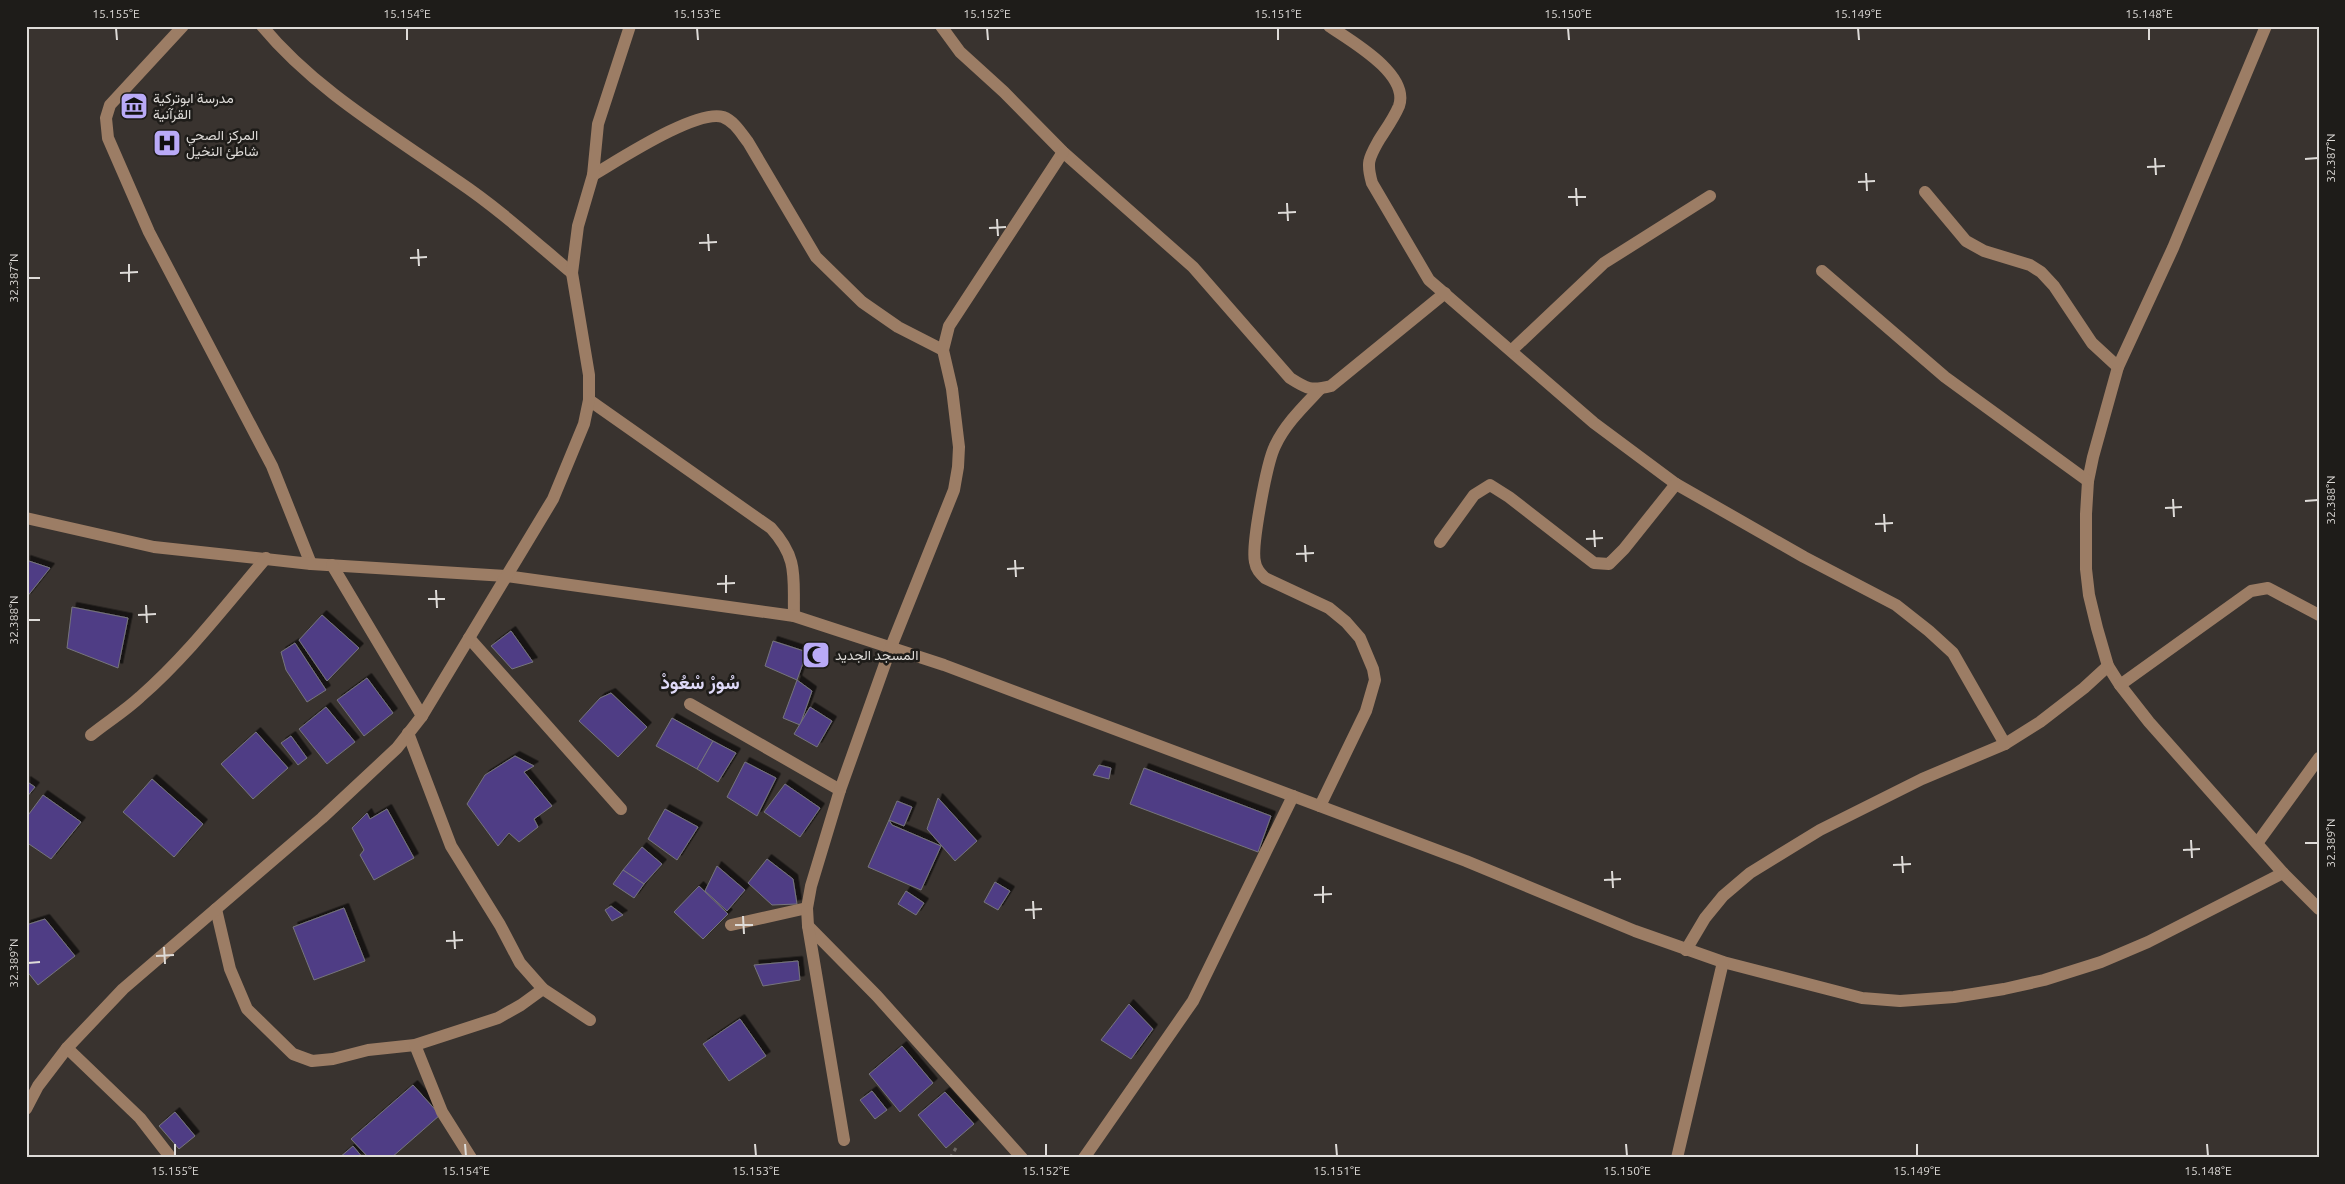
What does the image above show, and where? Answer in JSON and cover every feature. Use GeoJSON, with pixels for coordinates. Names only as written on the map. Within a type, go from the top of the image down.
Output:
{"type":"FeatureCollection","features":[{"type":"Feature","properties":{"kind":"street"},"geometry":{"type":"LineString","coordinates":[[183,26],[110,104],[106,118],[108,138],[149,232],[272,466],[311,564]]}},
{"type":"Feature","properties":{"kind":"street"},"geometry":{"type":"LineString","coordinates":[[262,26],[273,40],[326,88],[386,134],[460,182],[572,273]]}},
{"type":"Feature","properties":{"kind":"street"},"geometry":{"type":"LineString","coordinates":[[26,1109],[38,1086],[67,1048],[123,989],[322,818],[397,748],[422,716],[553,499],[584,424],[590,400],[589,375],[572,273],[578,226],[593,175],[598,124],[630,26]]}},
{"type":"Feature","properties":{"kind":"street"},"geometry":{"type":"LineString","coordinates":[[941,26],[960,52],[1004,92],[1063,152],[1193,267],[1290,378],[1305,388],[1320,389],[1332,386],[1445,293]]}},
{"type":"Feature","properties":{"kind":"street"},"geometry":{"type":"LineString","coordinates":[[1329,26],[1371,54],[1394,78],[1400,91],[1399,105],[1368,159],[1368,170],[1372,183],[1429,280],[1594,423],[1676,484],[1804,557],[1896,605],[1952,653],[2005,744]]}},
{"type":"Feature","properties":{"kind":"street"},"geometry":{"type":"LineString","coordinates":[[2266,26],[2173,248],[2118,368],[2088,480],[2086,569],[2091,603],[2108,666],[2120,685],[2149,722],[2258,842],[2283,873],[2319,909]]}},
{"type":"Feature","properties":{"kind":"street"},"geometry":{"type":"LineString","coordinates":[[593,175],[677,128],[707,117],[723,117],[734,124],[748,142],[816,257],[862,302],[898,327],[943,350]]}},
{"type":"Feature","properties":{"kind":"street"},"geometry":{"type":"LineString","coordinates":[[844,1140],[808,926],[811,886],[840,790],[891,647],[954,490],[959,447],[952,389],[943,350],[949,326],[1063,152]]}},
{"type":"Feature","properties":{"kind":"street"},"geometry":{"type":"LineString","coordinates":[[1925,192],[1966,241],[1984,251],[2030,265],[2042,272],[2054,286],[2092,343],[2118,368]]}},
{"type":"Feature","properties":{"kind":"street"},"geometry":{"type":"LineString","coordinates":[[1512,350],[1604,263],[1710,196]]}},
{"type":"Feature","properties":{"kind":"street"},"geometry":{"type":"LineString","coordinates":[[1822,271],[1945,377],[2088,480]]}},
{"type":"Feature","properties":{"kind":"street"},"geometry":{"type":"LineString","coordinates":[[1320,389],[1286,427],[1274,446],[1262,503],[1254,561],[1258,571],[1265,578],[1329,608],[1346,622],[1360,638],[1373,669],[1375,680],[1366,711],[1320,806]]}},
{"type":"Feature","properties":{"kind":"street"},"geometry":{"type":"LineString","coordinates":[[590,400],[771,528],[785,543],[792,562],[794,616]]}},
{"type":"Feature","properties":{"kind":"street"},"geometry":{"type":"LineString","coordinates":[[1440,542],[1474,495],[1490,485],[1510,497],[1594,563],[1609,564],[1624,549],[1676,484]]}},
{"type":"Feature","properties":{"kind":"street"},"geometry":{"type":"LineString","coordinates":[[26,518],[154,547],[311,564],[506,576],[794,616],[891,647],[1294,796],[1466,861],[1635,931],[1686,950],[1722,962],[1862,998],[1900,1001],[1954,997],[2004,989],[2101,962],[2155,938],[2283,873]]}},
{"type":"Feature","properties":{"kind":"street"},"geometry":{"type":"LineString","coordinates":[[91,735],[139,698],[170,668],[207,630],[266,558]]}},
{"type":"Feature","properties":{"kind":"street"},"geometry":{"type":"LineString","coordinates":[[332,565],[422,716]]}},
{"type":"Feature","properties":{"kind":"street"},"geometry":{"type":"LineString","coordinates":[[2120,685],[2251,591],[2268,588],[2319,615]]}},
{"type":"Feature","properties":{"kind":"street"},"geometry":{"type":"LineString","coordinates":[[469,638],[620,809]]}},
{"type":"Feature","properties":{"kind":"street"},"geometry":{"type":"LineString","coordinates":[[1686,950],[1705,918],[1723,896],[1750,873],[1820,830],[1922,779],[2005,744],[2040,722],[2084,688],[2108,666]]}},
{"type":"Feature","properties":{"kind":"street"},"geometry":{"type":"LineString","coordinates":[[690,704],[840,790]]}},
{"type":"Feature","properties":{"kind":"street"},"geometry":{"type":"LineString","coordinates":[[408,733],[451,846],[500,925],[520,963],[543,989],[590,1020]]}},
{"type":"Feature","properties":{"kind":"street"},"geometry":{"type":"LineString","coordinates":[[2258,842],[2319,758]]}},
{"type":"Feature","properties":{"kind":"street"},"geometry":{"type":"LineString","coordinates":[[1084,1158],[1193,1001],[1294,796]]}},
{"type":"Feature","properties":{"kind":"street"},"geometry":{"type":"LineString","coordinates":[[731,925],[808,908]]}},
{"type":"Feature","properties":{"kind":"street"},"geometry":{"type":"LineString","coordinates":[[216,909],[230,970],[247,1009],[293,1054],[312,1061],[333,1060],[368,1050],[414,1045],[498,1018],[521,1006],[543,989]]}},
{"type":"Feature","properties":{"kind":"street"},"geometry":{"type":"LineString","coordinates":[[808,926],[876,996],[1022,1158]]}},
{"type":"Feature","properties":{"kind":"street"},"geometry":{"type":"LineString","coordinates":[[1677,1158],[1722,962]]}},
{"type":"Feature","properties":{"kind":"street"},"geometry":{"type":"LineString","coordinates":[[414,1045],[442,1112],[471,1158]]}},
{"type":"Feature","properties":{"kind":"street"},"geometry":{"type":"LineString","coordinates":[[67,1048],[140,1118],[171,1158]]}},
{"type":"Feature","properties":{"kind":"path"},"geometry":{"type":"LineString","coordinates":[[950,1158],[956,1148]]}},
{"type":"Feature","properties":{"kind":"building"},"geometry":{"type":"Polygon","coordinates":[[[26,560],[50,568],[26,598],[26,560]]]}},
{"type":"Feature","properties":{"kind":"building"},"geometry":{"type":"Polygon","coordinates":[[[72,607],[128,618],[118,668],[67,648],[72,607]]]}},
{"type":"Feature","properties":{"kind":"building"},"geometry":{"type":"Polygon","coordinates":[[[322,615],[359,648],[327,681],[299,640],[322,615]]]}},
{"type":"Feature","properties":{"kind":"building"},"geometry":{"type":"Polygon","coordinates":[[[511,631],[533,662],[512,669],[491,646],[511,631]]]}},
{"type":"Feature","properties":{"kind":"building"},"geometry":{"type":"Polygon","coordinates":[[[773,641],[807,652],[797,680],[765,666],[773,641]]]}},
{"type":"Feature","properties":{"kind":"building"},"geometry":{"type":"Polygon","coordinates":[[[295,643],[326,690],[307,702],[286,670],[281,652],[295,643]]]}},
{"type":"Feature","properties":{"kind":"building"},"geometry":{"type":"Polygon","coordinates":[[[367,678],[393,713],[364,736],[337,700],[367,678]]]}},
{"type":"Feature","properties":{"kind":"building"},"geometry":{"type":"Polygon","coordinates":[[[797,680],[812,691],[800,725],[783,718],[797,680]]]}},
{"type":"Feature","properties":{"kind":"building"},"geometry":{"type":"Polygon","coordinates":[[[611,693],[647,727],[618,757],[579,721],[600,698],[611,693]]]}},
{"type":"Feature","properties":{"kind":"building"},"geometry":{"type":"Polygon","coordinates":[[[326,707],[355,742],[327,764],[299,729],[326,707]]]}},
{"type":"Feature","properties":{"kind":"building"},"geometry":{"type":"Polygon","coordinates":[[[810,707],[832,721],[817,747],[794,734],[810,707]]]}},
{"type":"Feature","properties":{"kind":"building"},"geometry":{"type":"Polygon","coordinates":[[[672,718],[713,741],[697,769],[656,746],[672,718]]]}},
{"type":"Feature","properties":{"kind":"building"},"geometry":{"type":"Polygon","coordinates":[[[256,732],[288,768],[253,799],[221,764],[256,732]]]}},
{"type":"Feature","properties":{"kind":"building"},"geometry":{"type":"Polygon","coordinates":[[[291,736],[307,758],[298,765],[281,743],[291,736]]]}},
{"type":"Feature","properties":{"kind":"building"},"geometry":{"type":"Polygon","coordinates":[[[713,741],[736,753],[718,782],[697,769],[713,741]]]}},
{"type":"Feature","properties":{"kind":"building"},"geometry":{"type":"Polygon","coordinates":[[[515,756],[534,766],[524,772],[552,806],[534,819],[538,827],[519,842],[509,833],[498,846],[467,804],[485,775],[515,756]]]}},
{"type":"Feature","properties":{"kind":"building"},"geometry":{"type":"Polygon","coordinates":[[[745,762],[776,778],[757,816],[727,797],[745,762]]]}},
{"type":"Feature","properties":{"kind":"building"},"geometry":{"type":"Polygon","coordinates":[[[1099,765],[1111,768],[1109,779],[1093,775],[1099,765]]]}},
{"type":"Feature","properties":{"kind":"building"},"geometry":{"type":"Polygon","coordinates":[[[1144,768],[1271,816],[1258,852],[1130,804],[1144,768]]]}},
{"type":"Feature","properties":{"kind":"building"},"geometry":{"type":"Polygon","coordinates":[[[152,779],[203,824],[174,857],[123,812],[152,779]]]}},
{"type":"Feature","properties":{"kind":"building"},"geometry":{"type":"Polygon","coordinates":[[[26,781],[35,787],[26,798],[26,781]]]}},
{"type":"Feature","properties":{"kind":"building"},"geometry":{"type":"Polygon","coordinates":[[[785,784],[820,808],[800,837],[764,812],[785,784]]]}},
{"type":"Feature","properties":{"kind":"building"},"geometry":{"type":"Polygon","coordinates":[[[43,795],[81,822],[51,859],[26,842],[26,818],[43,795]]]}},
{"type":"Feature","properties":{"kind":"building"},"geometry":{"type":"Polygon","coordinates":[[[938,798],[977,841],[955,861],[927,829],[938,798]]]}},
{"type":"Feature","properties":{"kind":"building"},"geometry":{"type":"Polygon","coordinates":[[[897,801],[912,807],[904,826],[889,820],[897,801]]]}},
{"type":"Feature","properties":{"kind":"building"},"geometry":{"type":"Polygon","coordinates":[[[387,809],[414,858],[374,880],[360,855],[364,850],[352,828],[367,813],[370,819],[387,809]]]}},
{"type":"Feature","properties":{"kind":"building"},"geometry":{"type":"Polygon","coordinates":[[[665,809],[698,827],[677,860],[648,839],[665,809]]]}},
{"type":"Feature","properties":{"kind":"building"},"geometry":{"type":"Polygon","coordinates":[[[889,820],[892,825],[941,846],[921,890],[868,867],[889,820]]]}},
{"type":"Feature","properties":{"kind":"building"},"geometry":{"type":"Polygon","coordinates":[[[642,847],[662,864],[644,884],[623,870],[642,847]]]}},
{"type":"Feature","properties":{"kind":"building"},"geometry":{"type":"Polygon","coordinates":[[[767,859],[793,879],[797,904],[772,905],[748,883],[767,859]]]}},
{"type":"Feature","properties":{"kind":"building"},"geometry":{"type":"Polygon","coordinates":[[[717,866],[745,890],[727,911],[705,891],[717,866]]]}},
{"type":"Feature","properties":{"kind":"building"},"geometry":{"type":"Polygon","coordinates":[[[623,870],[644,884],[634,898],[613,884],[623,870]]]}},
{"type":"Feature","properties":{"kind":"building"},"geometry":{"type":"Polygon","coordinates":[[[995,882],[1010,891],[998,910],[984,902],[995,882]]]}},
{"type":"Feature","properties":{"kind":"building"},"geometry":{"type":"Polygon","coordinates":[[[699,886],[728,914],[703,939],[674,912],[699,886]]]}},
{"type":"Feature","properties":{"kind":"building"},"geometry":{"type":"Polygon","coordinates":[[[906,891],[924,903],[916,915],[898,904],[906,891]]]}},
{"type":"Feature","properties":{"kind":"building"},"geometry":{"type":"Polygon","coordinates":[[[611,906],[623,915],[612,921],[605,910],[611,906]]]}},
{"type":"Feature","properties":{"kind":"building"},"geometry":{"type":"Polygon","coordinates":[[[344,908],[365,961],[314,980],[293,927],[344,908]]]}},
{"type":"Feature","properties":{"kind":"building"},"geometry":{"type":"Polygon","coordinates":[[[45,919],[75,956],[38,985],[26,970],[26,925],[45,919]]]}},
{"type":"Feature","properties":{"kind":"building"},"geometry":{"type":"Polygon","coordinates":[[[798,961],[800,980],[763,986],[754,965],[798,961]]]}},
{"type":"Feature","properties":{"kind":"building"},"geometry":{"type":"Polygon","coordinates":[[[1129,1004],[1153,1029],[1131,1059],[1101,1040],[1129,1004]]]}},
{"type":"Feature","properties":{"kind":"building"},"geometry":{"type":"Polygon","coordinates":[[[740,1019],[766,1056],[729,1081],[703,1044],[740,1019]]]}},
{"type":"Feature","properties":{"kind":"building"},"geometry":{"type":"Polygon","coordinates":[[[902,1046],[933,1083],[900,1112],[869,1074],[902,1046]]]}},
{"type":"Feature","properties":{"kind":"building"},"geometry":{"type":"Polygon","coordinates":[[[413,1085],[440,1115],[391,1158],[369,1158],[351,1139],[413,1085]]]}},
{"type":"Feature","properties":{"kind":"building"},"geometry":{"type":"Polygon","coordinates":[[[872,1091],[887,1110],[875,1119],[860,1100],[872,1091]]]}},
{"type":"Feature","properties":{"kind":"building"},"geometry":{"type":"Polygon","coordinates":[[[945,1092],[974,1124],[946,1148],[918,1115],[945,1092]]]}},
{"type":"Feature","properties":{"kind":"building"},"geometry":{"type":"Polygon","coordinates":[[[175,1112],[195,1136],[179,1149],[159,1126],[175,1112]]]}},
{"type":"Feature","properties":{"kind":"building"},"geometry":{"type":"Polygon","coordinates":[[[353,1146],[363,1158],[339,1158],[353,1146]]]}},
{"type":"Feature","properties":{"kind":"place","name":"مدرسة ابوتركية القرآنية"},"geometry":{"type":"Point","coordinates":[134,106]}},
{"type":"Feature","properties":{"kind":"place","name":"المركز الصحي شاطئ النخيل"},"geometry":{"type":"Point","coordinates":[167,143]}},
{"type":"Feature","properties":{"kind":"place","name":"المسجد الجديد"},"geometry":{"type":"Point","coordinates":[816,655]}},
{"type":"Feature","properties":{"kind":"district","name":"سُورْ سْعُودْ"},"geometry":{"type":"Point","coordinates":[700,682]}}]}
